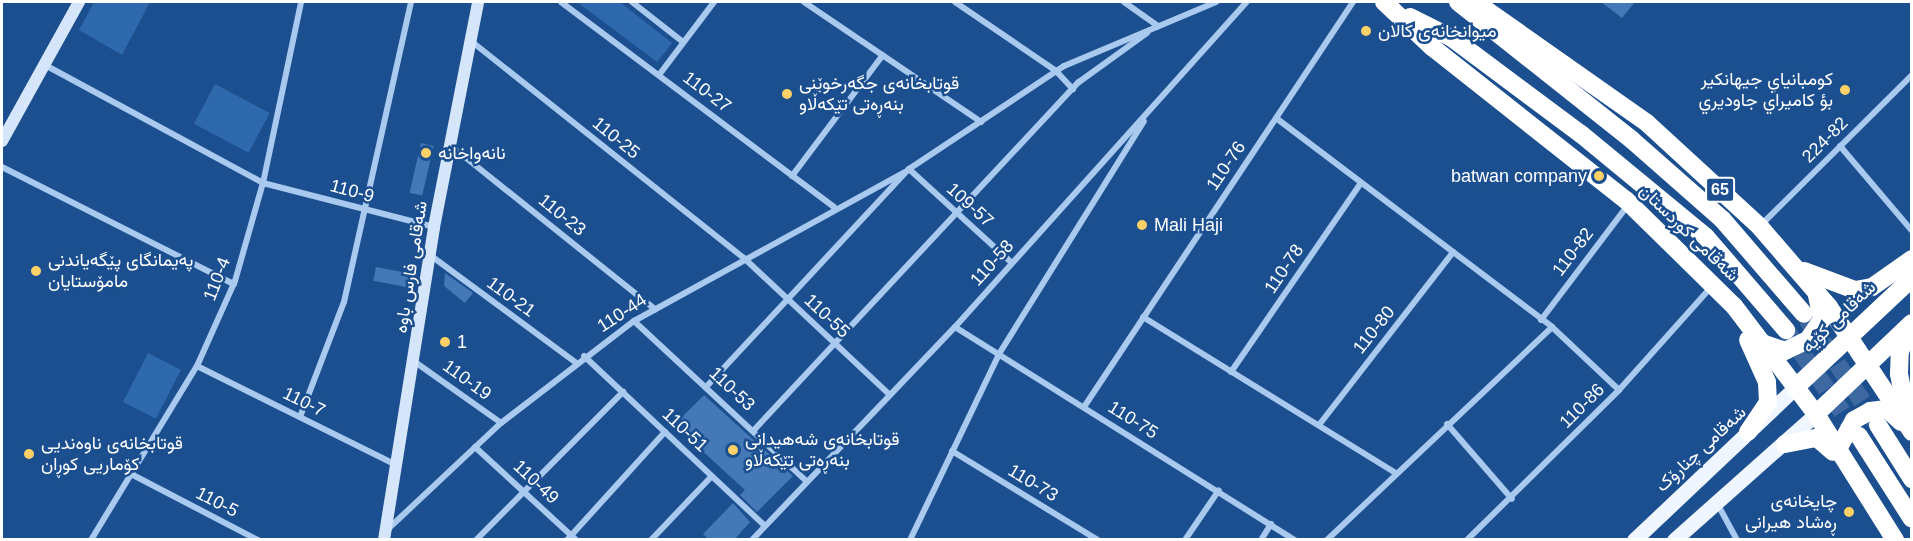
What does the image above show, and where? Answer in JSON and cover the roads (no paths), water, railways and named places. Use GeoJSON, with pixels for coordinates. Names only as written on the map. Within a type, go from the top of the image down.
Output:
{"type":"FeatureCollection","features":[{"type":"Feature","properties":{"kind":"highway","name":"شەقامی کوردستان"},"geometry":{"type":"LineString","coordinates":[[1458,2],[1722,219],[1804,314]]}},
{"type":"Feature","properties":{"kind":"highway","name":"65"},"geometry":{"type":"LineString","coordinates":[[1475,2],[1647,123],[1760,227],[1804,274],[1868,365],[1911,433]]}},
{"type":"Feature","properties":{"kind":"highway","name":"شەقامی کوردستان"},"geometry":{"type":"LineString","coordinates":[[1390,5],[1432,46],[1630,203],[1716,289],[1762,343],[1816,414],[1895,540]]}},
{"type":"Feature","properties":{"kind":"highway","name":"شەقامی کوردستان"},"geometry":{"type":"LineString","coordinates":[[1390,5],[1452,38],[1581,134],[1706,237],[1786,330]]}},
{"type":"Feature","properties":{"kind":"highway"},"geometry":{"type":"LineString","coordinates":[[1804,274],[1855,290],[1872,287],[1911,259]]}},
{"type":"Feature","properties":{"kind":"highway"},"geometry":{"type":"LineString","coordinates":[[1762,343],[1795,349],[1821,325],[1823,312],[1804,274]]}},
{"type":"Feature","properties":{"kind":"highway","name":"شەقامی کۆیە"},"geometry":{"type":"LineString","coordinates":[[1796,388],[1911,278]]}},
{"type":"Feature","properties":{"kind":"highway"},"geometry":{"type":"LineString","coordinates":[[1716,289],[1758,356],[1767,382],[1768,402],[1748,432]]}},
{"type":"Feature","properties":{"kind":"highway"},"geometry":{"type":"LineString","coordinates":[[1816,414],[1911,325]]}},
{"type":"Feature","properties":{"kind":"highway"},"geometry":{"type":"LineString","coordinates":[[1911,325],[1900,351],[1899,374],[1911,433]]}},
{"type":"Feature","properties":{"kind":"highway"},"geometry":{"type":"LineString","coordinates":[[1838,449],[1854,420],[1876,409],[1887,409],[1911,433]]}},
{"type":"Feature","properties":{"kind":"highway"},"geometry":{"type":"LineString","coordinates":[[1878,425],[1911,479]]}},
{"type":"Feature","properties":{"kind":"highway"},"geometry":{"type":"LineString","coordinates":[[1858,436],[1911,519]]}},
{"type":"Feature","properties":{"kind":"highway"},"geometry":{"type":"LineString","coordinates":[[1785,444],[1817,438],[1849,467]]}},
{"type":"Feature","properties":{"kind":"main road","name":"شەقامی چنارۆک"},"geometry":{"type":"LineString","coordinates":[[1634,540],[1796,388]]}},
{"type":"Feature","properties":{"kind":"main road"},"geometry":{"type":"LineString","coordinates":[[1674,540],[1785,444],[1816,414]]}},
{"type":"Feature","properties":{"kind":"street"},"geometry":{"type":"LineString","coordinates":[[2,141],[79,2]]}},
{"type":"Feature","properties":{"kind":"street","name":"110-4"},"geometry":{"type":"LineString","coordinates":[[90,540],[197,366],[234,284],[263,183],[301,2]]}},
{"type":"Feature","properties":{"kind":"street"},"geometry":{"type":"LineString","coordinates":[[300,417],[344,302],[411,2]]}},
{"type":"Feature","properties":{"kind":"street","name":"شەقامی فارس باوە"},"geometry":{"type":"LineString","coordinates":[[385,536],[415,362],[434,227],[478,2]]}},
{"type":"Feature","properties":{"kind":"street","name":"110-27"},"geometry":{"type":"LineString","coordinates":[[563,2],[834,207]]}},
{"type":"Feature","properties":{"kind":"street"},"geometry":{"type":"LineString","coordinates":[[632,2],[683,42]]}},
{"type":"Feature","properties":{"kind":"street"},"geometry":{"type":"LineString","coordinates":[[659,75],[714,2]]}},
{"type":"Feature","properties":{"kind":"street"},"geometry":{"type":"LineString","coordinates":[[804,2],[981,122]]}},
{"type":"Feature","properties":{"kind":"street"},"geometry":{"type":"LineString","coordinates":[[955,2],[1056,71],[1073,89]]}},
{"type":"Feature","properties":{"kind":"street"},"geometry":{"type":"LineString","coordinates":[[1124,2],[1158,25]]}},
{"type":"Feature","properties":{"kind":"street"},"geometry":{"type":"LineString","coordinates":[[707,386],[789,301],[909,170],[1056,71],[1158,25],[1216,2]]}},
{"type":"Feature","properties":{"kind":"street","name":"110-58"},"geometry":{"type":"LineString","coordinates":[[752,540],[955,327],[1247,2]]}},
{"type":"Feature","properties":{"kind":"street","name":"110-76"},"geometry":{"type":"LineString","coordinates":[[1084,407],[1353,2]]}},
{"type":"Feature","properties":{"kind":"street"},"geometry":{"type":"LineString","coordinates":[[753,430],[1073,89],[1158,25]]}},
{"type":"Feature","properties":{"kind":"street","name":"110-25"},"geometry":{"type":"LineString","coordinates":[[470,41],[744,258]]}},
{"type":"Feature","properties":{"kind":"street"},"geometry":{"type":"LineString","coordinates":[[792,176],[883,55]]}},
{"type":"Feature","properties":{"kind":"street","name":"110-9"},"geometry":{"type":"LineString","coordinates":[[45,65],[263,183],[434,227]]}},
{"type":"Feature","properties":{"kind":"street","name":"224-82"},"geometry":{"type":"LineString","coordinates":[[1760,227],[1911,75]]}},
{"type":"Feature","properties":{"kind":"street"},"geometry":{"type":"LineString","coordinates":[[910,540],[999,354],[1152,108]]}},
{"type":"Feature","properties":{"kind":"street"},"geometry":{"type":"LineString","coordinates":[[1276,118],[1552,327],[1619,390]]}},
{"type":"Feature","properties":{"kind":"street","name":"110-23"},"geometry":{"type":"LineString","coordinates":[[450,145],[655,309]]}},
{"type":"Feature","properties":{"kind":"street"},"geometry":{"type":"LineString","coordinates":[[1840,146],[1911,231]]}},
{"type":"Feature","properties":{"kind":"street"},"geometry":{"type":"LineString","coordinates":[[2,167],[234,284]]}},
{"type":"Feature","properties":{"kind":"street","name":"110-44"},"geometry":{"type":"LineString","coordinates":[[385,536],[501,423],[575,362],[634,321],[834,207],[909,170]]}},
{"type":"Feature","properties":{"kind":"street","name":"109-57"},"geometry":{"type":"LineString","coordinates":[[909,170],[1012,263]]}},
{"type":"Feature","properties":{"kind":"street","name":"110-78"},"geometry":{"type":"LineString","coordinates":[[1231,372],[1361,183]]}},
{"type":"Feature","properties":{"kind":"street","name":"110-82"},"geometry":{"type":"LineString","coordinates":[[1541,320],[1630,203]]}},
{"type":"Feature","properties":{"kind":"street","name":"110-80"},"geometry":{"type":"LineString","coordinates":[[1319,425],[1453,252]]}},
{"type":"Feature","properties":{"kind":"street","name":"110-21"},"geometry":{"type":"LineString","coordinates":[[430,255],[575,362]]}},
{"type":"Feature","properties":{"kind":"street","name":"110-55"},"geometry":{"type":"LineString","coordinates":[[744,258],[890,395]]}},
{"type":"Feature","properties":{"kind":"street","name":"110-86"},"geometry":{"type":"LineString","coordinates":[[1467,540],[1512,499],[1716,289]]}},
{"type":"Feature","properties":{"kind":"street"},"geometry":{"type":"LineString","coordinates":[[1143,317],[1396,473]]}},
{"type":"Feature","properties":{"kind":"street","name":"110-53"},"geometry":{"type":"LineString","coordinates":[[634,321],[707,386],[807,482]]}},
{"type":"Feature","properties":{"kind":"street","name":"110-75"},"geometry":{"type":"LineString","coordinates":[[955,327],[1219,490],[1295,540]]}},
{"type":"Feature","properties":{"kind":"street"},"geometry":{"type":"LineString","coordinates":[[1327,540],[1552,327]]}},
{"type":"Feature","properties":{"kind":"street","name":"110-51"},"geometry":{"type":"LineString","coordinates":[[584,356],[765,526]]}},
{"type":"Feature","properties":{"kind":"street","name":"110-19"},"geometry":{"type":"LineString","coordinates":[[415,362],[501,423]]}},
{"type":"Feature","properties":{"kind":"street","name":"110-7"},"geometry":{"type":"LineString","coordinates":[[197,366],[397,465]]}},
{"type":"Feature","properties":{"kind":"street"},"geometry":{"type":"LineString","coordinates":[[476,540],[623,392]]}},
{"type":"Feature","properties":{"kind":"street"},"geometry":{"type":"LineString","coordinates":[[1447,424],[1512,499]]}},
{"type":"Feature","properties":{"kind":"street"},"geometry":{"type":"LineString","coordinates":[[571,538],[665,432]]}},
{"type":"Feature","properties":{"kind":"street","name":"110-49"},"geometry":{"type":"LineString","coordinates":[[475,447],[571,538]]}},
{"type":"Feature","properties":{"kind":"street","name":"110-73"},"geometry":{"type":"LineString","coordinates":[[952,452],[1098,540]]}},
{"type":"Feature","properties":{"kind":"street","name":"110-5"},"geometry":{"type":"LineString","coordinates":[[131,474],[258,540]]}},
{"type":"Feature","properties":{"kind":"street"},"geometry":{"type":"LineString","coordinates":[[651,540],[712,476]]}},
{"type":"Feature","properties":{"kind":"street"},"geometry":{"type":"LineString","coordinates":[[1185,540],[1219,490]]}},
{"type":"Feature","properties":{"kind":"street"},"geometry":{"type":"LineString","coordinates":[[1717,502],[1737,540]]}},
{"type":"Feature","properties":{"kind":"street"},"geometry":{"type":"LineString","coordinates":[[1261,540],[1271,524]]}},
{"type":"Feature","properties":{"kind":"tunnel"},"geometry":{"type":"LineString","coordinates":[[1807,319],[1877,423]]}},
{"type":"Feature","properties":{"kind":"tunnel"},"geometry":{"type":"LineString","coordinates":[[1786,330],[1858,435]]}},
{"type":"Feature","properties":{"kind":"place","name":"میوانخانەی کالان"},"geometry":{"type":"Point","coordinates":[1366,31]}},
{"type":"Feature","properties":{"kind":"place","name":"كومبانياي جيهانكير بؤ كاميراي جاوديري"},"geometry":{"type":"Point","coordinates":[1845,90]}},
{"type":"Feature","properties":{"kind":"place","name":"قوتابخانەی جگەرخوێنی بنەڕەتی تێکەڵاو"},"geometry":{"type":"Point","coordinates":[787,94]}},
{"type":"Feature","properties":{"kind":"place","name":"نانەواخانە"},"geometry":{"type":"Point","coordinates":[426,153]}},
{"type":"Feature","properties":{"kind":"place","name":"batwan company"},"geometry":{"type":"Point","coordinates":[1599,176]}},
{"type":"Feature","properties":{"kind":"place","name":"Mali Haji"},"geometry":{"type":"Point","coordinates":[1142,225]}},
{"type":"Feature","properties":{"kind":"place","name":"پەیمانگای پێگەیاندنی مامۆستایان"},"geometry":{"type":"Point","coordinates":[36,271]}},
{"type":"Feature","properties":{"kind":"place","name":"1"},"geometry":{"type":"Point","coordinates":[445,342]}},
{"type":"Feature","properties":{"kind":"place","name":"قوتابخانەی شەهیدانی بنەڕەتی تێکەڵاو"},"geometry":{"type":"Point","coordinates":[733,450]}},
{"type":"Feature","properties":{"kind":"place","name":"قوتابخانەی ناوەندیی کۆماریی کوڕان"},"geometry":{"type":"Point","coordinates":[29,454]}},
{"type":"Feature","properties":{"kind":"place","name":"چایخانەی ڕەشاد ھیرانی"},"geometry":{"type":"Point","coordinates":[1849,512]}}]}
